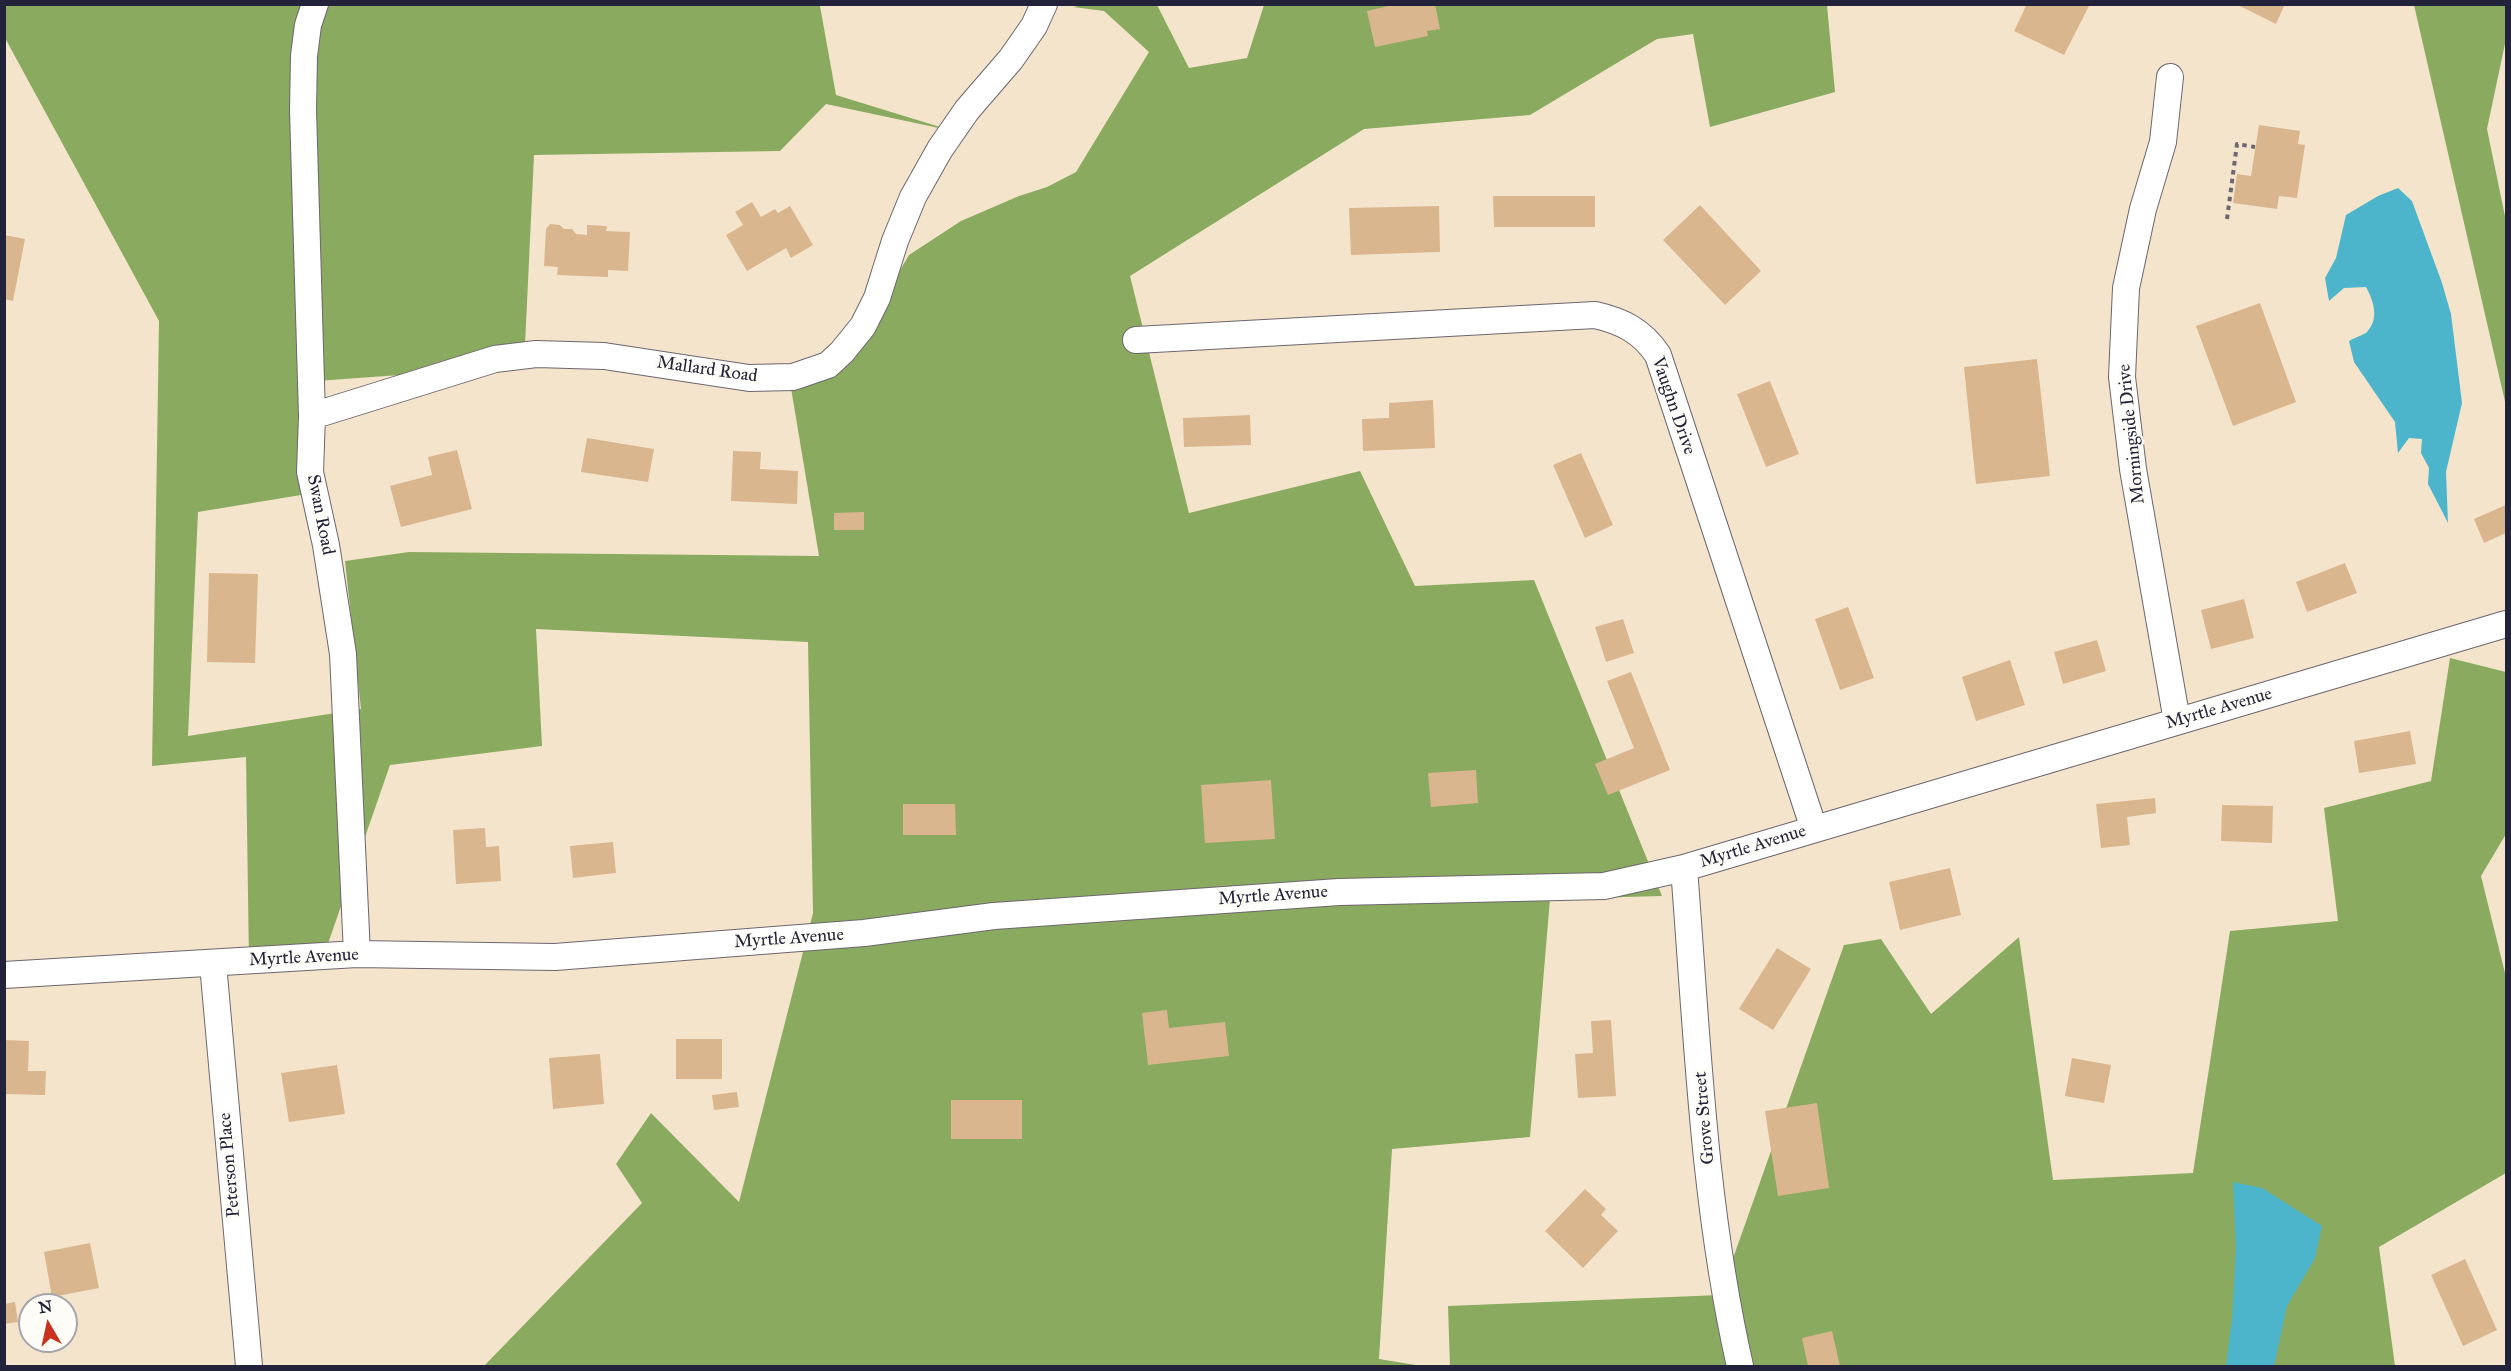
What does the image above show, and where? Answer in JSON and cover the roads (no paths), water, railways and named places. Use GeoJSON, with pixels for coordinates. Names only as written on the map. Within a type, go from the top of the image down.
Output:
{"type":"FeatureCollection","features":[{"type":"Feature","properties":{"kind":"street","name":"Swan Road"},"geometry":{"type":"LineString","coordinates":[[315,4],[308,25],[304,56],[303,110],[312,416],[310,472],[326,544],[343,654],[357,954]]}},
{"type":"Feature","properties":{"kind":"street","name":"Mallard Road"},"geometry":{"type":"LineString","coordinates":[[312,416],[495,359],[536,354],[604,356],[749,378],[794,377],[828,365],[863,326],[878,298],[895,241],[913,197],[940,149],[967,110],[1011,59],[1034,26],[1044,4]]}},
{"type":"Feature","properties":{"kind":"street","name":"Morningside Drive"},"geometry":{"type":"LineString","coordinates":[[2170,77],[2163,142],[2143,209],[2127,288],[2122,376],[2133,469],[2176,721]]}},
{"type":"Feature","properties":{"kind":"street","name":"Vaughn Drive"},"geometry":{"type":"LineString","coordinates":[[1136,340],[1595,315],[1617,320],[1636,331],[1658,355],[1814,829]]}},
{"type":"Feature","properties":{"kind":"street","name":"Myrtle Avenue"},"geometry":{"type":"LineString","coordinates":[[4,975],[357,954],[555,957],[864,933],[993,916],[1316,893],[1604,886],[1684,868],[2506,624]]}},
{"type":"Feature","properties":{"kind":"street","name":"Grove Street"},"geometry":{"type":"LineString","coordinates":[[1684,868],[1704,1125],[1718,1242],[1740,1366]]}},
{"type":"Feature","properties":{"kind":"street","name":"Peterson Place"},"geometry":{"type":"LineString","coordinates":[[213,964],[249,1366]]}},
{"type":"Feature","properties":{"kind":"water"},"geometry":{"type":"Polygon","coordinates":[[[2398,188],[2412,201],[2451,314],[2462,403],[2446,472],[2448,523],[2428,484],[2429,468],[2421,453],[2422,439],[2409,438],[2398,453],[2395,422],[2354,362],[2349,341],[2367,332],[2373,321],[2374,309],[2369,292],[2366,287],[2344,288],[2329,301],[2325,278],[2336,258],[2346,215],[2378,196],[2398,188]]]}},
{"type":"Feature","properties":{"kind":"water"},"geometry":{"type":"Polygon","coordinates":[[[2233,1182],[2262,1188],[2322,1226],[2315,1258],[2287,1306],[2274,1366],[2226,1366],[2232,1319],[2236,1249],[2233,1182]]]}}]}
